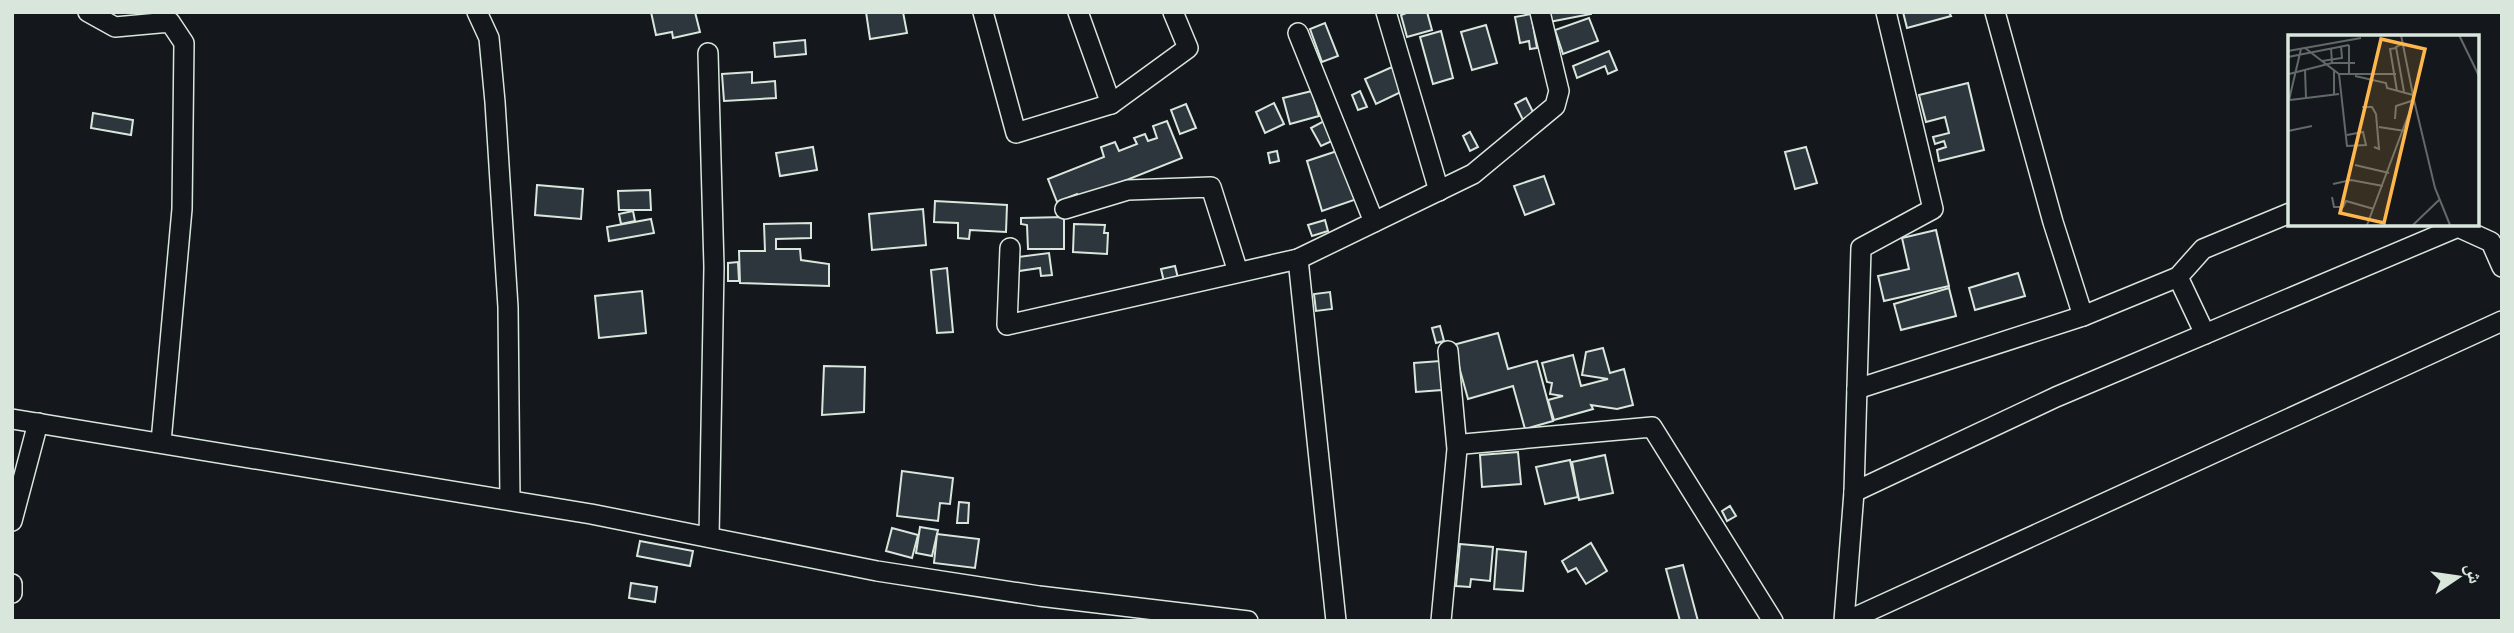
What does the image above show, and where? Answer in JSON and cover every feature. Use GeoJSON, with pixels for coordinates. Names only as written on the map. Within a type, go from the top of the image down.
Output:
{"type":"FeatureCollection","features":[{"type":"Feature","properties":{"kind":"street"},"geometry":{"type":"LineString","coordinates":[[88,12],[115,27],[170,22],[184,43],[183,209],[160,442]]}},
{"type":"Feature","properties":{"kind":"street"},"geometry":{"type":"LineString","coordinates":[[477,12],[489,38],[495,102],[508,307],[510,500]]}},
{"type":"Feature","properties":{"kind":"street"},"geometry":{"type":"LineString","coordinates":[[983,12],[1016,133],[1111,104],[1188,48],[1173,12]]}},
{"type":"Feature","properties":{"kind":"street"},"geometry":{"type":"LineString","coordinates":[[1078,12],[1111,104]]}},
{"type":"Feature","properties":{"kind":"street"},"geometry":{"type":"LineString","coordinates":[[1386,12],[1439,191]]}},
{"type":"Feature","properties":{"kind":"street"},"geometry":{"type":"LineString","coordinates":[[1010,248],[1007,325],[1298,259],[1473,174],[1555,106],[1559,91],[1541,12]]}},
{"type":"Feature","properties":{"kind":"street"},"geometry":{"type":"LineString","coordinates":[[1886,12],[1933,209],[1861,248],[1854,492],[1845,621],[2502,321]]}},
{"type":"Feature","properties":{"kind":"street"},"geometry":{"type":"LineString","coordinates":[[1995,12],[2053,222],[2083,316]]}},
{"type":"Feature","properties":{"kind":"street"},"geometry":{"type":"LineString","coordinates":[[1298,33],[1374,222]]}},
{"type":"Feature","properties":{"kind":"street"},"geometry":{"type":"LineString","coordinates":[[708,53],[714,267],[709,537]]}},
{"type":"Feature","properties":{"kind":"street"},"geometry":{"type":"LineString","coordinates":[[1065,209],[1128,190],[1211,187],[1238,272]]}},
{"type":"Feature","properties":{"kind":"street"},"geometry":{"type":"LineString","coordinates":[[1857,389],[2083,316],[2178,277],[2203,249],[2288,214]]}},
{"type":"Feature","properties":{"kind":"street"},"geometry":{"type":"LineString","coordinates":[[1854,492],[2056,397],[2442,228],[2458,227],[2491,242],[2502,267]]}},
{"type":"Feature","properties":{"kind":"street"},"geometry":{"type":"LineString","coordinates":[[1298,259],[1336,621]]}},
{"type":"Feature","properties":{"kind":"street"},"geometry":{"type":"LineString","coordinates":[[2178,277],[2205,334]]}},
{"type":"Feature","properties":{"kind":"street"},"geometry":{"type":"LineString","coordinates":[[1441,621],[1457,449],[1448,351]]}},
{"type":"Feature","properties":{"kind":"street"},"geometry":{"type":"LineString","coordinates":[[12,419],[510,500],[877,571],[1039,596],[1248,621]]}},
{"type":"Feature","properties":{"kind":"street"},"geometry":{"type":"LineString","coordinates":[[12,521],[38,423]]}},
{"type":"Feature","properties":{"kind":"street"},"geometry":{"type":"LineString","coordinates":[[1464,444],[1652,427],[1773,621]]}},
{"type":"Feature","properties":{"kind":"street"},"geometry":{"type":"LineString","coordinates":[[12,584],[12,593]]}},
{"type":"Feature","properties":{"kind":"building"},"geometry":{"type":"Polygon","coordinates":[[[651,12],[695,12],[700,32],[673,38],[672,32],[656,35],[651,12]]]}},
{"type":"Feature","properties":{"kind":"building"},"geometry":{"type":"Polygon","coordinates":[[[866,12],[903,12],[907,33],[870,39],[866,12]]]}},
{"type":"Feature","properties":{"kind":"building"},"geometry":{"type":"Polygon","coordinates":[[[1427,12],[1432,30],[1407,37],[1401,15],[1427,12]]]}},
{"type":"Feature","properties":{"kind":"building"},"geometry":{"type":"Polygon","coordinates":[[[1547,12],[1591,12],[1591,14],[1549,22],[1547,12]]]}},
{"type":"Feature","properties":{"kind":"building"},"geometry":{"type":"Polygon","coordinates":[[[1903,12],[1949,12],[1951,16],[1907,28],[1903,12]]]}},
{"type":"Feature","properties":{"kind":"building"},"geometry":{"type":"Polygon","coordinates":[[[1531,14],[1537,48],[1530,49],[1529,41],[1520,43],[1515,17],[1531,14]]]}},
{"type":"Feature","properties":{"kind":"building"},"geometry":{"type":"Polygon","coordinates":[[[1589,18],[1598,41],[1563,54],[1555,30],[1589,18]]]}},
{"type":"Feature","properties":{"kind":"building"},"geometry":{"type":"Polygon","coordinates":[[[1325,23],[1338,56],[1322,62],[1310,29],[1325,23]]]}},
{"type":"Feature","properties":{"kind":"building"},"geometry":{"type":"Polygon","coordinates":[[[1486,25],[1497,63],[1472,70],[1461,32],[1486,25]]]}},
{"type":"Feature","properties":{"kind":"building"},"geometry":{"type":"Polygon","coordinates":[[[1441,31],[1453,78],[1433,84],[1420,37],[1441,31]]]}},
{"type":"Feature","properties":{"kind":"building"},"geometry":{"type":"Polygon","coordinates":[[[805,40],[806,54],[775,57],[774,43],[805,40]]]}},
{"type":"Feature","properties":{"kind":"building"},"geometry":{"type":"Polygon","coordinates":[[[1609,51],[1617,70],[1608,74],[1605,66],[1577,78],[1573,66],[1609,51]]]}},
{"type":"Feature","properties":{"kind":"building"},"geometry":{"type":"Polygon","coordinates":[[[1392,67],[1403,91],[1376,104],[1365,79],[1392,67]]]}},
{"type":"Feature","properties":{"kind":"building"},"geometry":{"type":"Polygon","coordinates":[[[752,72],[752,83],[775,81],[776,98],[724,101],[722,74],[752,72]]]}},
{"type":"Feature","properties":{"kind":"building"},"geometry":{"type":"Polygon","coordinates":[[[1968,83],[1984,150],[1939,161],[1937,150],[1946,147],[1944,141],[1935,144],[1933,137],[1949,133],[1945,117],[1926,122],[1919,95],[1968,83]]]}},
{"type":"Feature","properties":{"kind":"building"},"geometry":{"type":"Polygon","coordinates":[[[1312,91],[1319,116],[1290,124],[1283,98],[1312,91]]]}},
{"type":"Feature","properties":{"kind":"building"},"geometry":{"type":"Polygon","coordinates":[[[1360,91],[1367,107],[1358,110],[1352,95],[1360,91]]]}},
{"type":"Feature","properties":{"kind":"building"},"geometry":{"type":"Polygon","coordinates":[[[1526,98],[1534,114],[1523,120],[1515,104],[1526,98]]]}},
{"type":"Feature","properties":{"kind":"building"},"geometry":{"type":"Polygon","coordinates":[[[1274,103],[1284,124],[1265,133],[1256,112],[1274,103]]]}},
{"type":"Feature","properties":{"kind":"building"},"geometry":{"type":"Polygon","coordinates":[[[1186,104],[1196,128],[1180,134],[1171,110],[1186,104]]]}},
{"type":"Feature","properties":{"kind":"building"},"geometry":{"type":"Polygon","coordinates":[[[93,113],[133,120],[131,135],[91,128],[93,113]]]}},
{"type":"Feature","properties":{"kind":"building"},"geometry":{"type":"Polygon","coordinates":[[[1167,121],[1182,158],[1079,199],[1077,194],[1057,202],[1048,179],[1104,157],[1101,147],[1115,142],[1119,151],[1137,144],[1134,138],[1145,134],[1148,141],[1157,138],[1153,126],[1167,121]]]}},
{"type":"Feature","properties":{"kind":"building"},"geometry":{"type":"Polygon","coordinates":[[[1324,121],[1334,140],[1321,146],[1311,128],[1324,121]]]}},
{"type":"Feature","properties":{"kind":"building"},"geometry":{"type":"Polygon","coordinates":[[[1470,132],[1478,147],[1470,151],[1463,136],[1470,132]]]}},
{"type":"Feature","properties":{"kind":"building"},"geometry":{"type":"Polygon","coordinates":[[[813,147],[817,170],[780,176],[776,153],[813,147]]]}},
{"type":"Feature","properties":{"kind":"building"},"geometry":{"type":"Polygon","coordinates":[[[1806,147],[1817,183],[1795,189],[1785,152],[1806,147]]]}},
{"type":"Feature","properties":{"kind":"building"},"geometry":{"type":"Polygon","coordinates":[[[1340,150],[1357,199],[1322,211],[1307,161],[1340,150]]]}},
{"type":"Feature","properties":{"kind":"building"},"geometry":{"type":"Polygon","coordinates":[[[1277,151],[1279,161],[1270,163],[1268,153],[1277,151]]]}},
{"type":"Feature","properties":{"kind":"building"},"geometry":{"type":"Polygon","coordinates":[[[1544,176],[1554,204],[1525,215],[1514,186],[1544,176]]]}},
{"type":"Feature","properties":{"kind":"building"},"geometry":{"type":"Polygon","coordinates":[[[537,185],[583,189],[581,219],[535,215],[537,185]]]}},
{"type":"Feature","properties":{"kind":"building"},"geometry":{"type":"Polygon","coordinates":[[[650,190],[651,210],[619,210],[618,191],[650,190]]]}},
{"type":"Feature","properties":{"kind":"building"},"geometry":{"type":"Polygon","coordinates":[[[935,201],[1007,205],[1006,232],[970,230],[969,239],[958,238],[958,223],[934,222],[935,201]]]}},
{"type":"Feature","properties":{"kind":"building"},"geometry":{"type":"Polygon","coordinates":[[[923,209],[926,245],[872,250],[869,214],[923,209]]]}},
{"type":"Feature","properties":{"kind":"building"},"geometry":{"type":"Polygon","coordinates":[[[633,211],[635,221],[621,224],[619,214],[633,211]]]}},
{"type":"Feature","properties":{"kind":"building"},"geometry":{"type":"Polygon","coordinates":[[[1064,217],[1064,249],[1028,249],[1027,225],[1021,224],[1021,218],[1064,217]]]}},
{"type":"Feature","properties":{"kind":"building"},"geometry":{"type":"Polygon","coordinates":[[[651,219],[654,233],[609,241],[607,227],[651,219]]]}},
{"type":"Feature","properties":{"kind":"building"},"geometry":{"type":"Polygon","coordinates":[[[1325,220],[1328,231],[1312,236],[1308,225],[1325,220]]]}},
{"type":"Feature","properties":{"kind":"building"},"geometry":{"type":"Polygon","coordinates":[[[811,223],[811,238],[776,239],[776,249],[800,249],[801,260],[829,264],[829,286],[740,283],[739,251],[765,251],[764,224],[811,223]]]}},
{"type":"Feature","properties":{"kind":"building"},"geometry":{"type":"Polygon","coordinates":[[[1074,224],[1105,225],[1104,233],[1108,233],[1107,254],[1073,252],[1074,224]]]}},
{"type":"Feature","properties":{"kind":"building"},"geometry":{"type":"Polygon","coordinates":[[[1936,230],[1949,286],[1884,301],[1878,276],[1909,269],[1902,238],[1936,230]]]}},
{"type":"Feature","properties":{"kind":"building"},"geometry":{"type":"Polygon","coordinates":[[[1049,253],[1052,275],[1041,276],[1040,268],[1019,271],[1018,257],[1049,253]]]}},
{"type":"Feature","properties":{"kind":"building"},"geometry":{"type":"Polygon","coordinates":[[[738,262],[739,281],[728,281],[728,263],[738,262]]]}},
{"type":"Feature","properties":{"kind":"building"},"geometry":{"type":"Polygon","coordinates":[[[1175,266],[1178,278],[1164,282],[1161,269],[1175,266]]]}},
{"type":"Feature","properties":{"kind":"building"},"geometry":{"type":"Polygon","coordinates":[[[947,268],[953,332],[937,333],[931,270],[947,268]]]}},
{"type":"Feature","properties":{"kind":"building"},"geometry":{"type":"Polygon","coordinates":[[[2018,273],[2025,296],[1975,310],[1969,288],[2018,273]]]}},
{"type":"Feature","properties":{"kind":"building"},"geometry":{"type":"Polygon","coordinates":[[[1949,288],[1956,316],[1901,330],[1894,304],[1949,288]]]}},
{"type":"Feature","properties":{"kind":"building"},"geometry":{"type":"Polygon","coordinates":[[[642,291],[646,333],[599,338],[595,296],[642,291]]]}},
{"type":"Feature","properties":{"kind":"building"},"geometry":{"type":"Polygon","coordinates":[[[1330,292],[1332,309],[1316,311],[1314,294],[1330,292]]]}},
{"type":"Feature","properties":{"kind":"building"},"geometry":{"type":"Polygon","coordinates":[[[1440,326],[1444,341],[1436,343],[1432,328],[1440,326]]]}},
{"type":"Feature","properties":{"kind":"building"},"geometry":{"type":"Polygon","coordinates":[[[1498,333],[1508,369],[1537,361],[1553,421],[1525,429],[1513,386],[1468,399],[1453,345],[1498,333]]]}},
{"type":"Feature","properties":{"kind":"building"},"geometry":{"type":"Polygon","coordinates":[[[1603,348],[1610,373],[1624,369],[1633,405],[1617,409],[1591,405],[1593,409],[1554,420],[1548,400],[1563,396],[1550,394],[1552,383],[1547,382],[1542,363],[1573,355],[1581,386],[1608,379],[1582,375],[1586,352],[1603,348]]]}},
{"type":"Feature","properties":{"kind":"building"},"geometry":{"type":"Polygon","coordinates":[[[1440,361],[1442,390],[1416,392],[1414,363],[1440,361]]]}},
{"type":"Feature","properties":{"kind":"building"},"geometry":{"type":"Polygon","coordinates":[[[824,366],[865,367],[864,412],[822,415],[824,366]]]}},
{"type":"Feature","properties":{"kind":"building"},"geometry":{"type":"Polygon","coordinates":[[[1518,452],[1521,484],[1482,487],[1480,455],[1518,452]]]}},
{"type":"Feature","properties":{"kind":"building"},"geometry":{"type":"Polygon","coordinates":[[[1605,455],[1613,493],[1579,500],[1572,462],[1605,455]]]}},
{"type":"Feature","properties":{"kind":"building"},"geometry":{"type":"Polygon","coordinates":[[[1570,460],[1578,497],[1545,504],[1536,467],[1570,460]]]}},
{"type":"Feature","properties":{"kind":"building"},"geometry":{"type":"Polygon","coordinates":[[[902,471],[953,478],[950,504],[940,503],[938,521],[897,516],[902,471]]]}},
{"type":"Feature","properties":{"kind":"building"},"geometry":{"type":"Polygon","coordinates":[[[959,502],[969,503],[968,523],[957,523],[959,502]]]}},
{"type":"Feature","properties":{"kind":"building"},"geometry":{"type":"Polygon","coordinates":[[[1730,506],[1736,516],[1727,521],[1722,511],[1730,506]]]}},
{"type":"Feature","properties":{"kind":"building"},"geometry":{"type":"Polygon","coordinates":[[[920,527],[938,530],[932,556],[916,553],[920,527]]]}},
{"type":"Feature","properties":{"kind":"building"},"geometry":{"type":"Polygon","coordinates":[[[892,528],[918,535],[912,558],[886,551],[892,528]]]}},
{"type":"Feature","properties":{"kind":"building"},"geometry":{"type":"Polygon","coordinates":[[[937,534],[979,539],[975,568],[934,563],[937,534]]]}},
{"type":"Feature","properties":{"kind":"building"},"geometry":{"type":"Polygon","coordinates":[[[640,541],[693,551],[690,566],[637,556],[640,541]]]}},
{"type":"Feature","properties":{"kind":"building"},"geometry":{"type":"Polygon","coordinates":[[[1591,543],[1607,571],[1586,584],[1576,568],[1568,572],[1562,561],[1591,543]]]}},
{"type":"Feature","properties":{"kind":"building"},"geometry":{"type":"Polygon","coordinates":[[[1460,544],[1493,547],[1490,581],[1471,579],[1470,587],[1456,586],[1460,544]]]}},
{"type":"Feature","properties":{"kind":"building"},"geometry":{"type":"Polygon","coordinates":[[[1497,549],[1526,552],[1523,591],[1494,589],[1497,549]]]}},
{"type":"Feature","properties":{"kind":"building"},"geometry":{"type":"Polygon","coordinates":[[[1683,565],[1698,621],[1680,621],[1666,569],[1683,565]]]}},
{"type":"Feature","properties":{"kind":"building"},"geometry":{"type":"Polygon","coordinates":[[[631,583],[657,587],[655,602],[629,598],[631,583]]]}}]}
